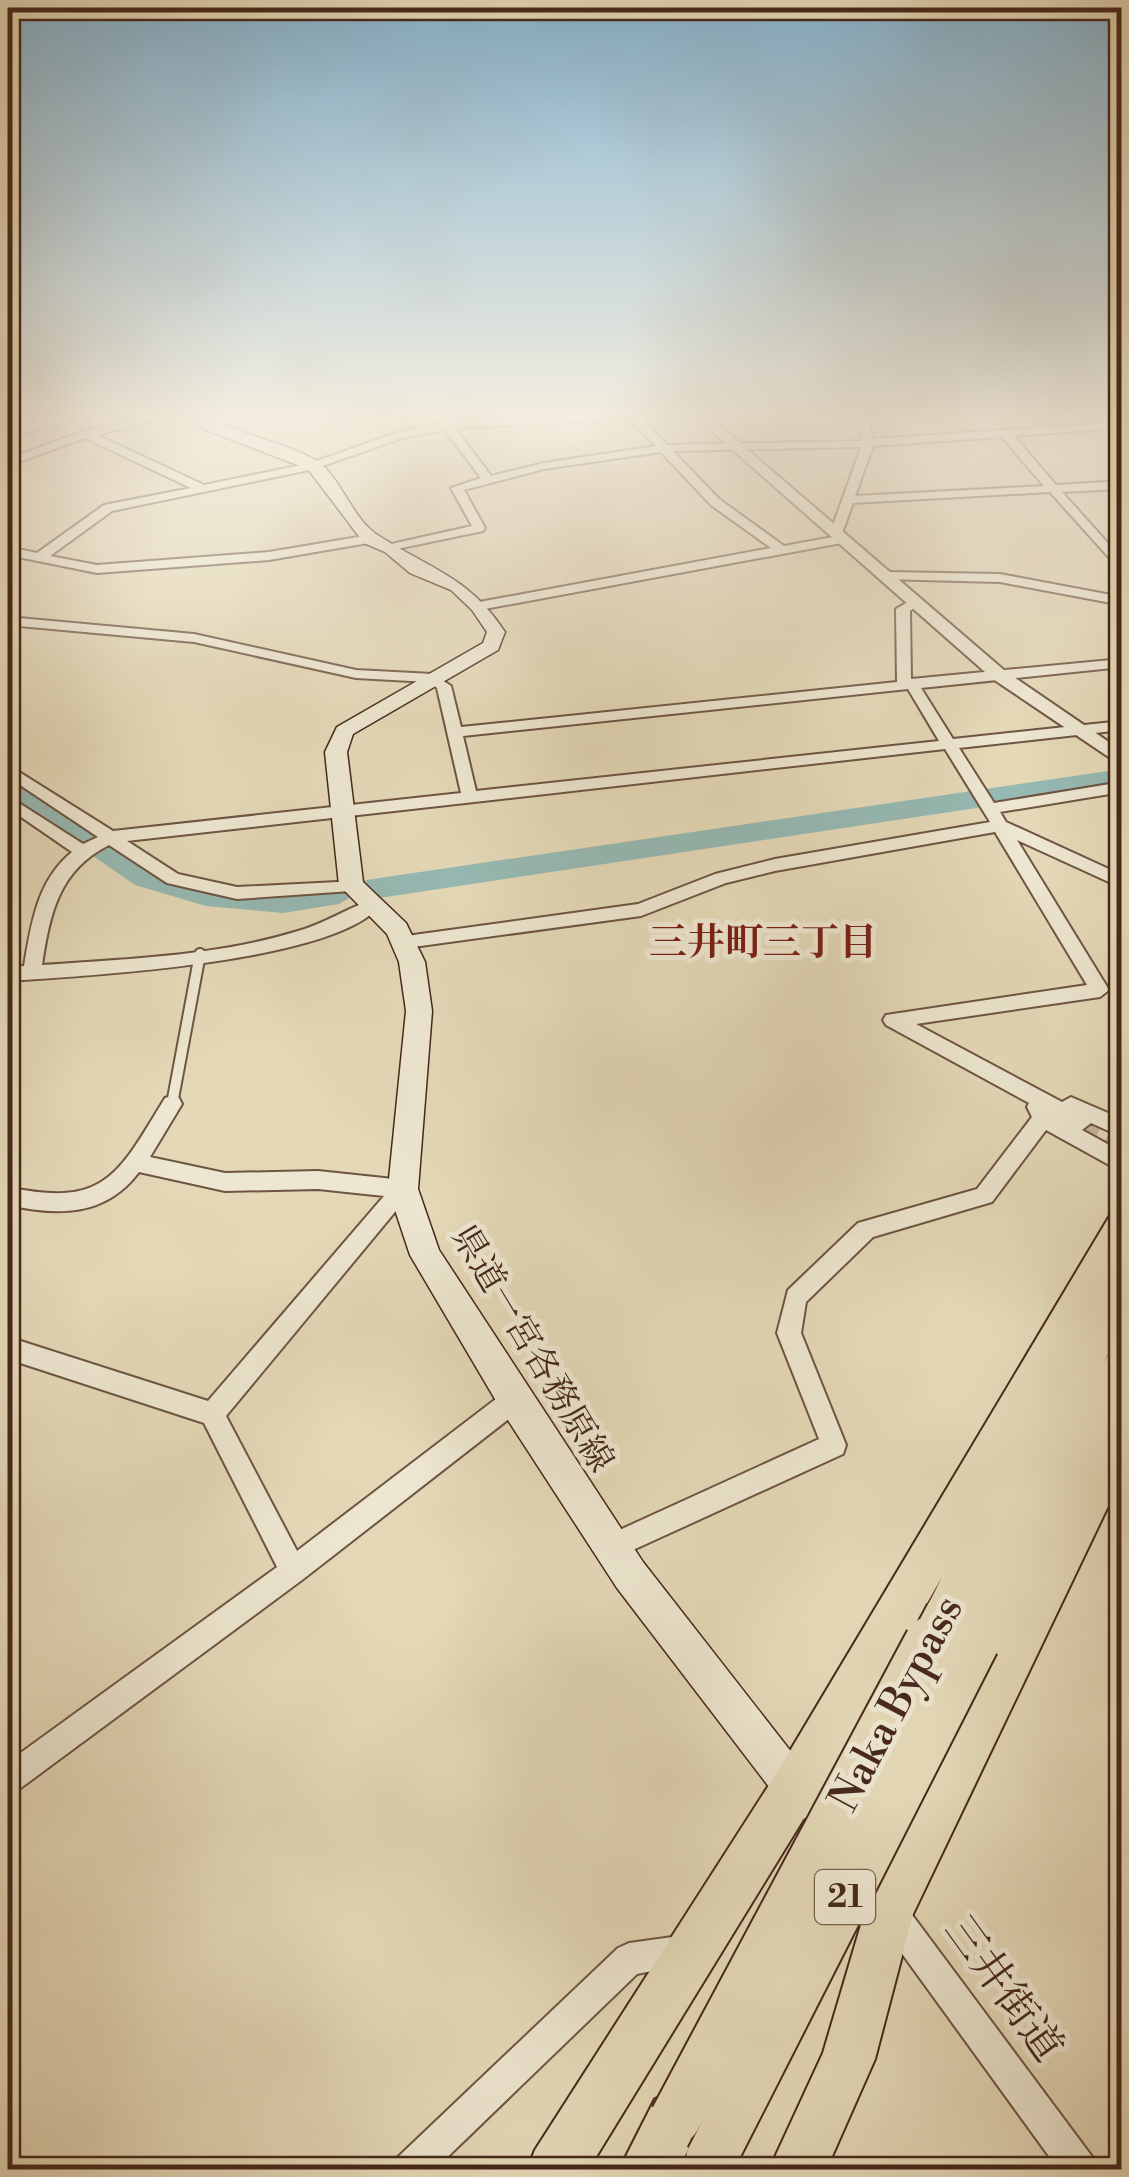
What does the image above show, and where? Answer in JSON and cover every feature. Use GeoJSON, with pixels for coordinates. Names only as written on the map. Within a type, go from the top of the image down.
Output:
{"type":"FeatureCollection","features":[{"type":"Feature","properties":{"kind":"highway"},"geometry":{"type":"LineString","coordinates":[[554,2170],[795,1788],[1122,1228]]}},
{"type":"Feature","properties":{"kind":"highway","name":"Naka Bypass"},"geometry":{"type":"LineString","coordinates":[[647,2170],[697,2149],[962,1624],[1122,1292]]}},
{"type":"Feature","properties":{"kind":"highway","name":"Naka Bypass"},"geometry":{"type":"LineString","coordinates":[[962,1624],[1122,1367]]}},
{"type":"Feature","properties":{"kind":"highway"},"geometry":{"type":"LineString","coordinates":[[797,2170],[848,2058],[888,1910],[1122,1432]]}},
{"type":"Feature","properties":{"kind":"main road"},"geometry":{"type":"LineString","coordinates":[[356,516],[380,544],[406,563],[457,586],[479,606],[496,632],[496,641],[362,718],[338,740],[340,814],[360,896],[406,942]]}},
{"type":"Feature","properties":{"kind":"main road","name":"県道一宮各務原線"},"geometry":{"type":"LineString","coordinates":[[406,942],[419,1011],[403,1188],[425,1254],[514,1400],[612,1547],[888,1910]]}},
{"type":"Feature","properties":{"kind":"street"},"geometry":{"type":"LineString","coordinates":[[8,566],[34,557],[97,516]]}},
{"type":"Feature","properties":{"kind":"street"},"geometry":{"type":"LineString","coordinates":[[8,551],[97,569],[268,556],[479,528],[472,516]]}},
{"type":"Feature","properties":{"kind":"street"},"geometry":{"type":"LineString","coordinates":[[734,516],[781,550]]}},
{"type":"Feature","properties":{"kind":"street"},"geometry":{"type":"LineString","coordinates":[[816,516],[999,675],[1072,730],[1122,760]]}},
{"type":"Feature","properties":{"kind":"street"},"geometry":{"type":"LineString","coordinates":[[840,536],[843,516]]}},
{"type":"Feature","properties":{"kind":"street"},"geometry":{"type":"LineString","coordinates":[[1077,516],[1122,568]]}},
{"type":"Feature","properties":{"kind":"street"},"geometry":{"type":"LineString","coordinates":[[479,606],[840,536]]}},
{"type":"Feature","properties":{"kind":"street"},"geometry":{"type":"LineString","coordinates":[[886,576],[1000,578],[1122,600]]}},
{"type":"Feature","properties":{"kind":"street"},"geometry":{"type":"LineString","coordinates":[[915,602],[903,609],[908,684],[1100,990],[894,1020],[1037,1106],[1122,1163]]}},
{"type":"Feature","properties":{"kind":"street"},"geometry":{"type":"LineString","coordinates":[[8,622],[194,638],[356,674],[434,678],[444,686],[470,799]]}},
{"type":"Feature","properties":{"kind":"street"},"geometry":{"type":"LineString","coordinates":[[454,732],[1122,663]]}},
{"type":"Feature","properties":{"kind":"street"},"geometry":{"type":"LineString","coordinates":[[32,973],[44,898],[96,843],[1122,725]]}},
{"type":"Feature","properties":{"kind":"street"},"geometry":{"type":"LineString","coordinates":[[8,770],[96,843]]}},
{"type":"Feature","properties":{"kind":"street"},"geometry":{"type":"LineString","coordinates":[[406,942],[640,910],[721,878],[988,808],[1122,787]]}},
{"type":"Feature","properties":{"kind":"street"},"geometry":{"type":"LineString","coordinates":[[8,801],[96,843],[133,856],[173,879],[238,893],[360,896],[352,920],[261,948],[8,974]]}},
{"type":"Feature","properties":{"kind":"street"},"geometry":{"type":"LineString","coordinates":[[988,808],[1122,882]]}},
{"type":"Feature","properties":{"kind":"street"},"geometry":{"type":"LineString","coordinates":[[612,1547],[834,1445],[789,1332],[796,1297],[866,1230],[984,1196],[1037,1106],[1049,1095],[1122,1129]]}},
{"type":"Feature","properties":{"kind":"street"},"geometry":{"type":"LineString","coordinates":[[8,1196],[52,1208],[98,1200],[136,1163],[172,1104]]}},
{"type":"Feature","properties":{"kind":"street"},"geometry":{"type":"LineString","coordinates":[[1037,1106],[1081,1122]]}},
{"type":"Feature","properties":{"kind":"street"},"geometry":{"type":"LineString","coordinates":[[136,1163],[226,1182],[318,1180],[403,1188]]}},
{"type":"Feature","properties":{"kind":"street"},"geometry":{"type":"LineString","coordinates":[[212,1414],[403,1188]]}},
{"type":"Feature","properties":{"kind":"street"},"geometry":{"type":"LineString","coordinates":[[8,1348],[212,1414],[293,1571]]}},
{"type":"Feature","properties":{"kind":"street"},"geometry":{"type":"LineString","coordinates":[[8,1780],[293,1571],[514,1400]]}},
{"type":"Feature","properties":{"kind":"street","name":"三井街道"},"geometry":{"type":"LineString","coordinates":[[888,1910],[1081,2170]]}},
{"type":"Feature","properties":{"kind":"street"},"geometry":{"type":"LineString","coordinates":[[409,2170],[628,1959],[689,1951]]}},
{"type":"Feature","properties":{"kind":"lane"},"geometry":{"type":"LineString","coordinates":[[172,1104],[200,954]]}},
{"type":"Feature","properties":{"kind":"waterway"},"geometry":{"type":"LineString","coordinates":[[366,890],[1122,777]]}},
{"type":"Feature","properties":{"kind":"waterway"},"geometry":{"type":"LineString","coordinates":[[8,784],[146,878],[206,896],[283,902],[339,894]]}},
{"type":"Feature","properties":{"kind":"tunnel"},"geometry":{"type":"LineString","coordinates":[[1081,1122],[1122,1144]]}},
{"type":"Feature","properties":{"kind":"district","name":"三井町三丁目"},"geometry":{"type":"Point","coordinates":[763,943]}}]}
